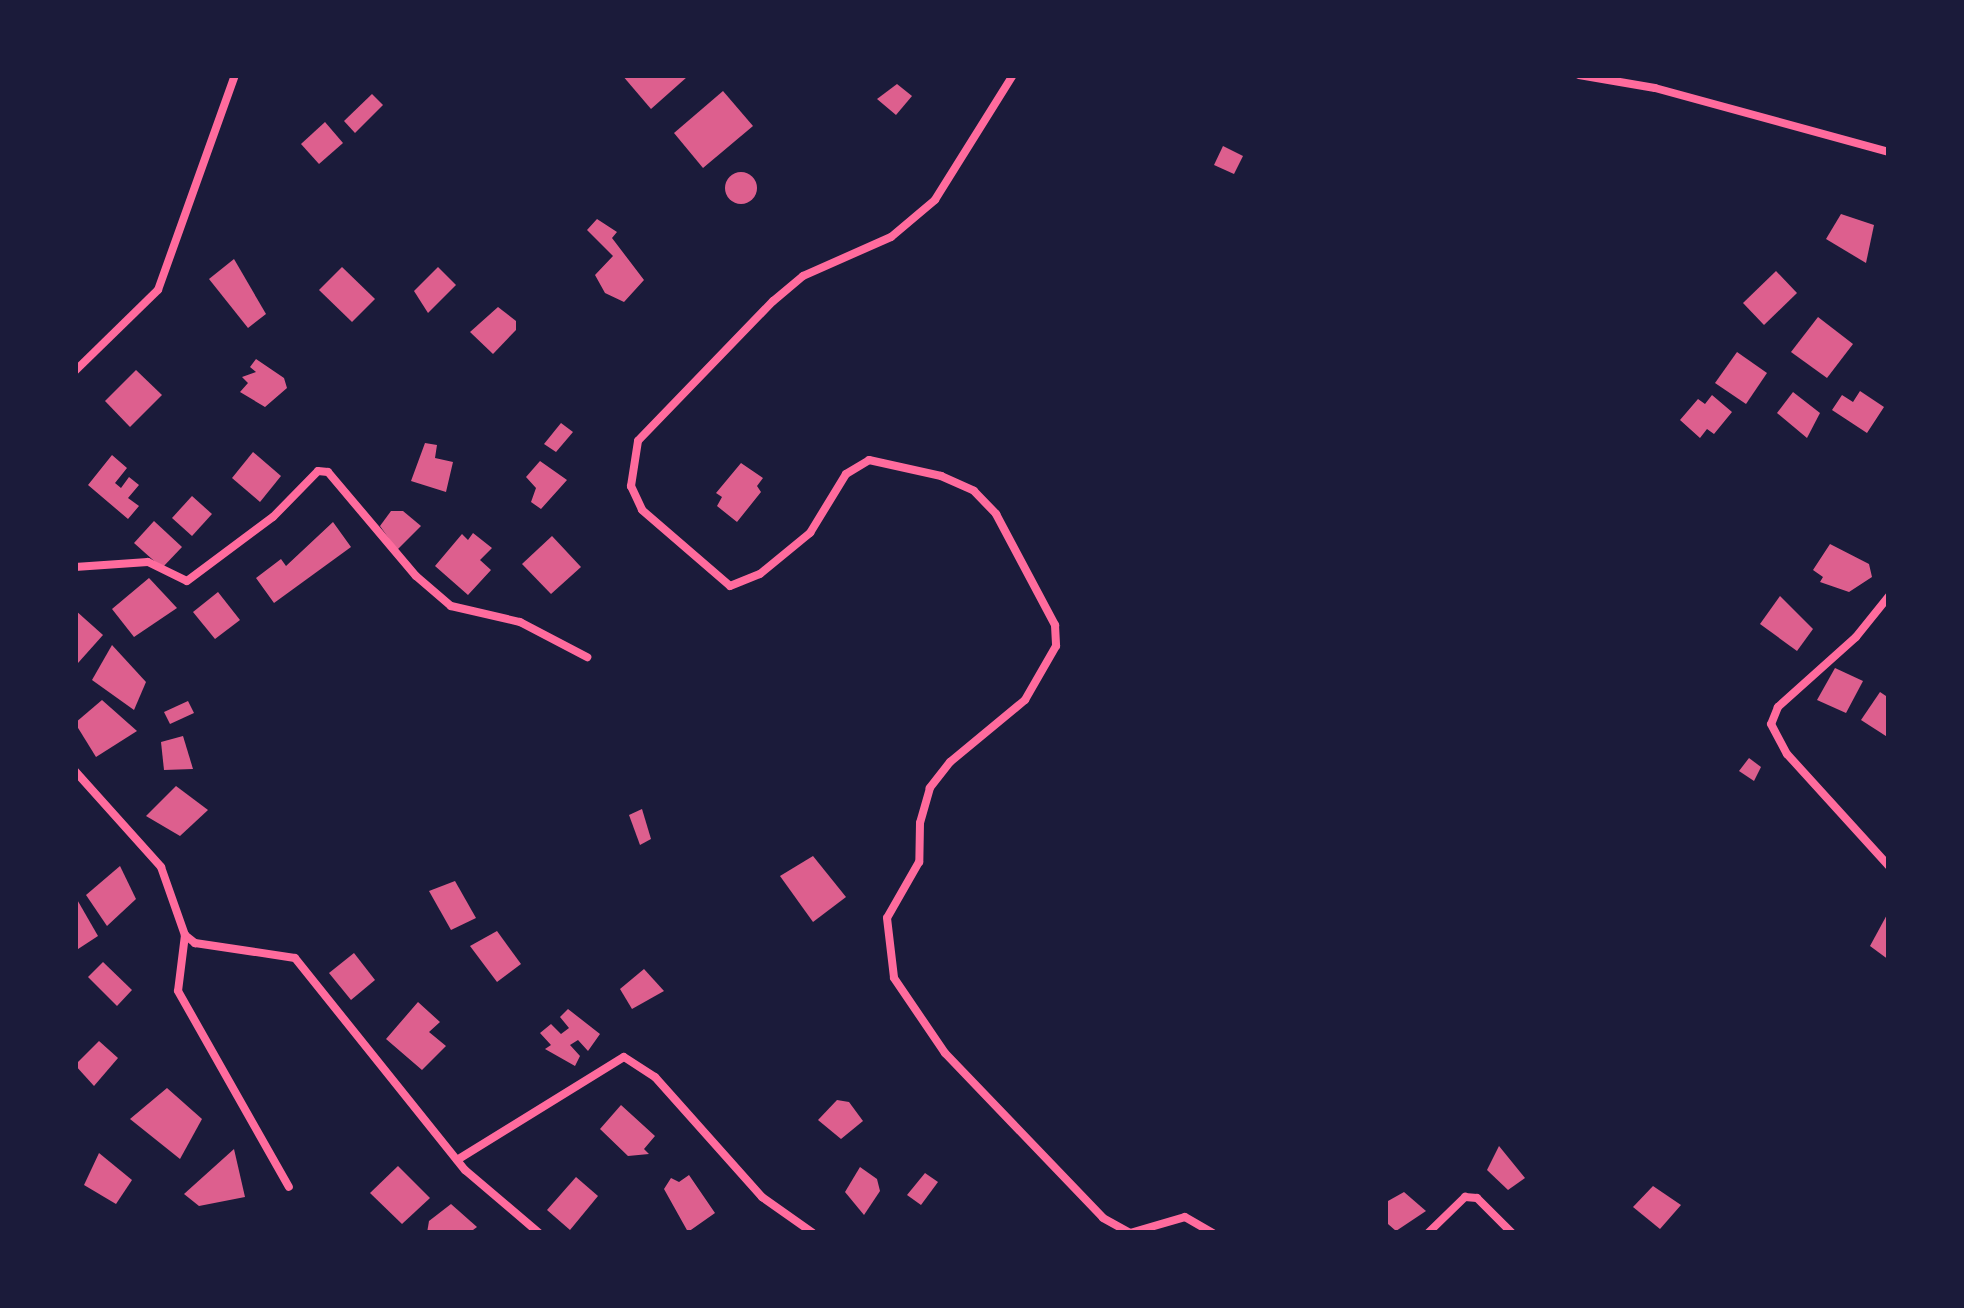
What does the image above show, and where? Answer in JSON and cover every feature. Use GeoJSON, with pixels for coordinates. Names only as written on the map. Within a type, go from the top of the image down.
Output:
{"type":"FeatureCollection","features":[{"type":"Feature","properties":{"kind":"street"},"geometry":{"type":"LineString","coordinates":[[75,370],[158,290],[235,75]]}},
{"type":"Feature","properties":{"kind":"street"},"geometry":{"type":"LineString","coordinates":[[1013,75],[936,200],[891,237],[803,276],[773,301],[638,441],[631,486],[642,510],[730,586],[760,574],[810,533],[846,474],[869,460],[942,476],[974,490],[996,514],[1056,625],[1056,646],[1026,700],[950,762],[930,788],[920,822],[919,862],[887,918],[894,978],[945,1054],[1103,1218],[1130,1233],[1185,1217],[1212,1233]]}},
{"type":"Feature","properties":{"kind":"street"},"geometry":{"type":"LineString","coordinates":[[1578,75],[1654,88],[1889,152]]}},
{"type":"Feature","properties":{"kind":"street"},"geometry":{"type":"LineString","coordinates":[[75,568],[148,562],[187,581],[273,517],[318,471],[328,472],[416,576],[450,606],[520,622],[587,658]]}},
{"type":"Feature","properties":{"kind":"street"},"geometry":{"type":"LineString","coordinates":[[1889,596],[1856,637],[1778,707],[1771,724],[1786,754],[1889,866]]}},
{"type":"Feature","properties":{"kind":"street"},"geometry":{"type":"LineString","coordinates":[[75,771],[161,867],[185,934],[178,991],[289,1187]]}},
{"type":"Feature","properties":{"kind":"street"},"geometry":{"type":"LineString","coordinates":[[185,934],[195,943],[295,958],[457,1160],[539,1233]]}},
{"type":"Feature","properties":{"kind":"street"},"geometry":{"type":"LineString","coordinates":[[457,1160],[624,1057],[655,1077],[762,1197],[813,1233]]}},
{"type":"Feature","properties":{"kind":"street"},"geometry":{"type":"LineString","coordinates":[[1428,1233],[1466,1198],[1476,1198],[1512,1233]]}},
{"type":"Feature","properties":{"kind":"building"},"geometry":{"type":"Polygon","coordinates":[[[622,75],[685,75],[687,77],[651,109],[622,75]]]}},
{"type":"Feature","properties":{"kind":"building"},"geometry":{"type":"Polygon","coordinates":[[[897,84],[912,96],[896,115],[877,99],[897,84]]]}},
{"type":"Feature","properties":{"kind":"building"},"geometry":{"type":"Polygon","coordinates":[[[723,91],[753,126],[703,168],[674,133],[723,91]]]}},
{"type":"Feature","properties":{"kind":"building"},"geometry":{"type":"Polygon","coordinates":[[[372,94],[383,105],[355,133],[344,121],[372,94]]]}},
{"type":"Feature","properties":{"kind":"building"},"geometry":{"type":"Polygon","coordinates":[[[325,122],[343,143],[319,164],[301,144],[325,122]]]}},
{"type":"Feature","properties":{"kind":"building"},"geometry":{"type":"Polygon","coordinates":[[[1223,146],[1243,156],[1234,174],[1214,165],[1223,146]]]}},
{"type":"Feature","properties":{"kind":"building"},"geometry":{"type":"Polygon","coordinates":[[[741,172],[753,176],[757,188],[753,200],[741,204],[729,200],[725,188],[729,176],[741,172]]]}},
{"type":"Feature","properties":{"kind":"building"},"geometry":{"type":"Polygon","coordinates":[[[1841,214],[1874,225],[1866,263],[1826,239],[1841,214]]]}},
{"type":"Feature","properties":{"kind":"building"},"geometry":{"type":"Polygon","coordinates":[[[597,219],[617,232],[612,238],[644,280],[624,302],[605,293],[595,275],[613,256],[587,230],[597,219]]]}},
{"type":"Feature","properties":{"kind":"building"},"geometry":{"type":"Polygon","coordinates":[[[234,259],[266,314],[248,328],[209,279],[234,259]]]}},
{"type":"Feature","properties":{"kind":"building"},"geometry":{"type":"Polygon","coordinates":[[[342,267],[375,299],[352,322],[319,290],[342,267]]]}},
{"type":"Feature","properties":{"kind":"building"},"geometry":{"type":"Polygon","coordinates":[[[438,267],[456,285],[428,313],[414,291],[438,267]]]}},
{"type":"Feature","properties":{"kind":"building"},"geometry":{"type":"Polygon","coordinates":[[[1776,271],[1797,293],[1764,325],[1743,303],[1776,271]]]}},
{"type":"Feature","properties":{"kind":"building"},"geometry":{"type":"Polygon","coordinates":[[[498,307],[516,321],[516,330],[493,354],[470,332],[498,307]]]}},
{"type":"Feature","properties":{"kind":"building"},"geometry":{"type":"Polygon","coordinates":[[[1818,317],[1853,344],[1827,378],[1791,352],[1818,317]]]}},
{"type":"Feature","properties":{"kind":"building"},"geometry":{"type":"Polygon","coordinates":[[[1737,352],[1767,373],[1746,404],[1715,383],[1737,352]]]}},
{"type":"Feature","properties":{"kind":"building"},"geometry":{"type":"Polygon","coordinates":[[[256,359],[284,378],[287,388],[265,407],[240,392],[248,383],[242,377],[256,372],[250,367],[256,359]]]}},
{"type":"Feature","properties":{"kind":"building"},"geometry":{"type":"Polygon","coordinates":[[[136,370],[162,395],[130,427],[105,401],[136,370]]]}},
{"type":"Feature","properties":{"kind":"building"},"geometry":{"type":"Polygon","coordinates":[[[1860,391],[1884,407],[1867,433],[1832,410],[1842,395],[1853,402],[1860,391]]]}},
{"type":"Feature","properties":{"kind":"building"},"geometry":{"type":"Polygon","coordinates":[[[1793,392],[1820,413],[1807,438],[1777,413],[1793,392]]]}},
{"type":"Feature","properties":{"kind":"building"},"geometry":{"type":"Polygon","coordinates":[[[1712,395],[1732,412],[1714,434],[1707,429],[1700,438],[1680,420],[1698,399],[1705,404],[1712,395]]]}},
{"type":"Feature","properties":{"kind":"building"},"geometry":{"type":"Polygon","coordinates":[[[561,423],[573,432],[556,452],[544,444],[561,423]]]}},
{"type":"Feature","properties":{"kind":"building"},"geometry":{"type":"Polygon","coordinates":[[[425,443],[437,445],[435,458],[453,462],[446,492],[411,481],[425,443]]]}},
{"type":"Feature","properties":{"kind":"building"},"geometry":{"type":"Polygon","coordinates":[[[253,452],[281,476],[260,502],[232,478],[253,452]]]}},
{"type":"Feature","properties":{"kind":"building"},"geometry":{"type":"Polygon","coordinates":[[[112,455],[127,468],[115,483],[121,488],[129,477],[139,485],[128,498],[139,506],[128,519],[88,485],[112,455]]]}},
{"type":"Feature","properties":{"kind":"building"},"geometry":{"type":"Polygon","coordinates":[[[540,461],[567,480],[541,509],[531,502],[536,488],[526,477],[540,461]]]}},
{"type":"Feature","properties":{"kind":"building"},"geometry":{"type":"Polygon","coordinates":[[[741,463],[763,478],[757,486],[761,492],[737,522],[717,506],[722,497],[716,493],[741,463]]]}},
{"type":"Feature","properties":{"kind":"building"},"geometry":{"type":"Polygon","coordinates":[[[192,496],[212,514],[192,536],[172,518],[192,496]]]}},
{"type":"Feature","properties":{"kind":"building"},"geometry":{"type":"Polygon","coordinates":[[[391,511],[403,511],[421,526],[397,550],[380,526],[391,511]]]}},
{"type":"Feature","properties":{"kind":"building"},"geometry":{"type":"Polygon","coordinates":[[[154,521],[182,547],[162,568],[134,543],[154,521]]]}},
{"type":"Feature","properties":{"kind":"building"},"geometry":{"type":"Polygon","coordinates":[[[333,522],[351,547],[274,603],[256,578],[281,559],[286,566],[333,522]]]}},
{"type":"Feature","properties":{"kind":"building"},"geometry":{"type":"Polygon","coordinates":[[[473,533],[492,548],[480,560],[491,570],[468,595],[435,566],[462,534],[468,540],[473,533]]]}},
{"type":"Feature","properties":{"kind":"building"},"geometry":{"type":"Polygon","coordinates":[[[552,536],[581,567],[551,594],[522,564],[552,536]]]}},
{"type":"Feature","properties":{"kind":"building"},"geometry":{"type":"Polygon","coordinates":[[[1830,544],[1869,564],[1872,577],[1849,592],[1820,582],[1823,577],[1813,570],[1830,544]]]}},
{"type":"Feature","properties":{"kind":"building"},"geometry":{"type":"Polygon","coordinates":[[[149,578],[177,608],[134,637],[112,609],[149,578]]]}},
{"type":"Feature","properties":{"kind":"building"},"geometry":{"type":"Polygon","coordinates":[[[218,592],[240,620],[215,639],[193,612],[218,592]]]}},
{"type":"Feature","properties":{"kind":"building"},"geometry":{"type":"Polygon","coordinates":[[[1780,596],[1813,629],[1797,651],[1760,624],[1780,596]]]}},
{"type":"Feature","properties":{"kind":"building"},"geometry":{"type":"Polygon","coordinates":[[[75,610],[103,635],[78,663],[75,661],[75,610]]]}},
{"type":"Feature","properties":{"kind":"building"},"geometry":{"type":"Polygon","coordinates":[[[112,645],[146,682],[134,710],[92,680],[112,645]]]}},
{"type":"Feature","properties":{"kind":"building"},"geometry":{"type":"Polygon","coordinates":[[[1835,668],[1863,681],[1846,713],[1817,700],[1835,668]]]}},
{"type":"Feature","properties":{"kind":"building"},"geometry":{"type":"Polygon","coordinates":[[[1880,692],[1889,698],[1889,738],[1861,720],[1880,692]]]}},
{"type":"Feature","properties":{"kind":"building"},"geometry":{"type":"Polygon","coordinates":[[[102,700],[137,731],[96,757],[75,723],[102,700]]]}},
{"type":"Feature","properties":{"kind":"building"},"geometry":{"type":"Polygon","coordinates":[[[188,701],[194,713],[170,724],[164,712],[188,701]]]}},
{"type":"Feature","properties":{"kind":"building"},"geometry":{"type":"Polygon","coordinates":[[[183,736],[193,769],[164,770],[161,742],[183,736]]]}},
{"type":"Feature","properties":{"kind":"building"},"geometry":{"type":"Polygon","coordinates":[[[1749,758],[1761,767],[1754,781],[1739,771],[1749,758]]]}},
{"type":"Feature","properties":{"kind":"building"},"geometry":{"type":"Polygon","coordinates":[[[176,786],[208,810],[180,836],[146,816],[176,786]]]}},
{"type":"Feature","properties":{"kind":"building"},"geometry":{"type":"Polygon","coordinates":[[[642,809],[651,839],[640,845],[629,815],[642,809]]]}},
{"type":"Feature","properties":{"kind":"building"},"geometry":{"type":"Polygon","coordinates":[[[813,856],[846,897],[813,922],[780,876],[813,856]]]}},
{"type":"Feature","properties":{"kind":"building"},"geometry":{"type":"Polygon","coordinates":[[[120,866],[136,899],[107,926],[86,895],[120,866]]]}},
{"type":"Feature","properties":{"kind":"building"},"geometry":{"type":"Polygon","coordinates":[[[455,881],[476,918],[451,930],[429,891],[455,881]]]}},
{"type":"Feature","properties":{"kind":"building"},"geometry":{"type":"Polygon","coordinates":[[[75,896],[98,936],[75,951],[75,896]]]}},
{"type":"Feature","properties":{"kind":"building"},"geometry":{"type":"Polygon","coordinates":[[[1889,911],[1889,960],[1870,946],[1889,911]]]}},
{"type":"Feature","properties":{"kind":"building"},"geometry":{"type":"Polygon","coordinates":[[[497,931],[521,964],[497,982],[470,946],[497,931]]]}},
{"type":"Feature","properties":{"kind":"building"},"geometry":{"type":"Polygon","coordinates":[[[354,953],[375,980],[351,1000],[329,973],[354,953]]]}},
{"type":"Feature","properties":{"kind":"building"},"geometry":{"type":"Polygon","coordinates":[[[103,962],[132,990],[117,1006],[88,977],[103,962]]]}},
{"type":"Feature","properties":{"kind":"building"},"geometry":{"type":"Polygon","coordinates":[[[644,969],[664,991],[632,1009],[620,989],[644,969]]]}},
{"type":"Feature","properties":{"kind":"building"},"geometry":{"type":"Polygon","coordinates":[[[418,1002],[440,1022],[429,1032],[446,1046],[422,1070],[386,1039],[418,1002]]]}},
{"type":"Feature","properties":{"kind":"building"},"geometry":{"type":"Polygon","coordinates":[[[568,1009],[600,1034],[588,1051],[578,1040],[570,1045],[580,1056],[575,1066],[545,1049],[551,1045],[540,1033],[551,1024],[561,1034],[569,1028],[560,1017],[568,1009]]]}},
{"type":"Feature","properties":{"kind":"building"},"geometry":{"type":"Polygon","coordinates":[[[99,1041],[118,1058],[94,1086],[75,1065],[99,1041]]]}},
{"type":"Feature","properties":{"kind":"building"},"geometry":{"type":"Polygon","coordinates":[[[167,1088],[202,1119],[180,1159],[130,1119],[167,1088]]]}},
{"type":"Feature","properties":{"kind":"building"},"geometry":{"type":"Polygon","coordinates":[[[837,1100],[849,1102],[863,1121],[841,1139],[818,1120],[837,1100]]]}},
{"type":"Feature","properties":{"kind":"building"},"geometry":{"type":"Polygon","coordinates":[[[621,1105],[655,1136],[644,1149],[649,1154],[628,1156],[600,1129],[621,1105]]]}},
{"type":"Feature","properties":{"kind":"building"},"geometry":{"type":"Polygon","coordinates":[[[1499,1146],[1525,1178],[1508,1190],[1487,1170],[1499,1146]]]}},
{"type":"Feature","properties":{"kind":"building"},"geometry":{"type":"Polygon","coordinates":[[[234,1149],[245,1197],[199,1206],[184,1194],[234,1149]]]}},
{"type":"Feature","properties":{"kind":"building"},"geometry":{"type":"Polygon","coordinates":[[[99,1153],[132,1180],[116,1204],[84,1185],[99,1153]]]}},
{"type":"Feature","properties":{"kind":"building"},"geometry":{"type":"Polygon","coordinates":[[[398,1166],[430,1198],[402,1224],[370,1193],[398,1166]]]}},
{"type":"Feature","properties":{"kind":"building"},"geometry":{"type":"Polygon","coordinates":[[[860,1167],[877,1179],[880,1191],[864,1215],[845,1192],[860,1167]]]}},
{"type":"Feature","properties":{"kind":"building"},"geometry":{"type":"Polygon","coordinates":[[[925,1173],[938,1182],[921,1205],[907,1195],[925,1173]]]}},
{"type":"Feature","properties":{"kind":"building"},"geometry":{"type":"Polygon","coordinates":[[[689,1175],[715,1213],[688,1232],[664,1189],[671,1178],[679,1182],[689,1175]]]}},
{"type":"Feature","properties":{"kind":"building"},"geometry":{"type":"Polygon","coordinates":[[[576,1177],[598,1196],[570,1230],[547,1210],[576,1177]]]}},
{"type":"Feature","properties":{"kind":"building"},"geometry":{"type":"Polygon","coordinates":[[[1653,1186],[1681,1205],[1660,1229],[1633,1207],[1653,1186]]]}},
{"type":"Feature","properties":{"kind":"building"},"geometry":{"type":"Polygon","coordinates":[[[1404,1192],[1426,1211],[1396,1231],[1388,1224],[1388,1201],[1404,1192]]]}},
{"type":"Feature","properties":{"kind":"building"},"geometry":{"type":"Polygon","coordinates":[[[451,1204],[477,1227],[469,1233],[427,1233],[429,1221],[451,1204]]]}}]}
